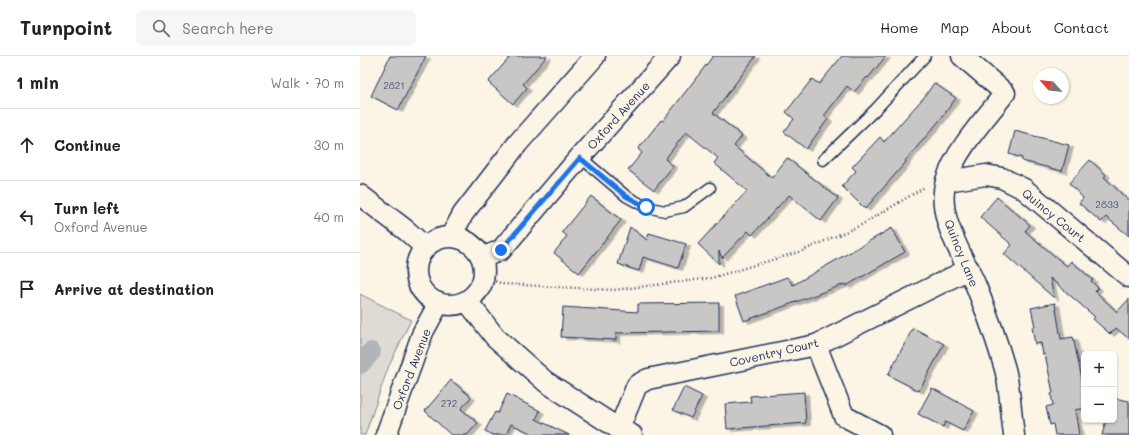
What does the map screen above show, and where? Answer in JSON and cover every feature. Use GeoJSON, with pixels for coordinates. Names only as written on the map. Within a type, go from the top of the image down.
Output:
{"type":"FeatureCollection","features":[{"type":"Feature","properties":{"kind":"street"},"geometry":{"type":"LineString","coordinates":[[452,236],[463,214],[518,143],[595,56]]}},
{"type":"Feature","properties":{"kind":"street","name":"Oxford Avenue"},"geometry":{"type":"LineString","coordinates":[[483,267],[501,250],[670,56]]}},
{"type":"Feature","properties":{"kind":"street","name":"Quincy Lane"},"geometry":{"type":"LineString","coordinates":[[962,56],[1005,93],[958,153],[946,181],[943,204],[949,227],[969,269],[991,324],[1005,371],[1014,435]]}},
{"type":"Feature","properties":{"kind":"street","name":"Quincy Court"},"geometry":{"type":"LineString","coordinates":[[946,181],[986,175],[1002,178],[1024,189],[1129,277]]}},
{"type":"Feature","properties":{"kind":"street"},"geometry":{"type":"LineString","coordinates":[[360,195],[407,231],[425,247]]}},
{"type":"Feature","properties":{"kind":"street"},"geometry":{"type":"LineString","coordinates":[[452,236],[461,238],[477,249],[483,267],[480,286],[475,294],[467,301],[448,305],[430,299],[423,292],[418,284],[416,265],[425,247],[433,241],[452,236]]}},
{"type":"Feature","properties":{"kind":"street","name":"Coventry Court"},"geometry":{"type":"LineString","coordinates":[[625,432],[637,385],[648,380],[816,345],[969,269]]}},
{"type":"Feature","properties":{"kind":"street"},"geometry":{"type":"LineString","coordinates":[[467,301],[495,337],[546,382],[625,432]]}},
{"type":"Feature","properties":{"kind":"street","name":"Oxford Avenue"},"geometry":{"type":"LineString","coordinates":[[386,435],[424,332],[439,303]]}},
{"type":"Feature","properties":{"kind":"street"},"geometry":{"type":"LineString","coordinates":[[816,345],[844,416],[880,435]]}},
{"type":"Feature","properties":{"kind":"lane"},"geometry":{"type":"LineString","coordinates":[[823,160],[876,109],[925,56]]}},
{"type":"Feature","properties":{"kind":"lane"},"geometry":{"type":"LineString","coordinates":[[580,158],[626,196],[646,207],[665,211],[684,207],[710,188]]}},
{"type":"Feature","properties":{"kind":"path"},"geometry":{"type":"LineString","coordinates":[[483,267],[504,284],[614,290],[710,278],[802,251],[861,225],[927,186],[946,181]]}},
{"type":"Feature","properties":{"kind":"shaded area"},"geometry":{"type":"Polygon","coordinates":[[[360,294],[411,320],[388,368],[365,435],[360,435],[360,294]]]}},
{"type":"Feature","properties":{"kind":"building"},"geometry":{"type":"Polygon","coordinates":[[[390,56],[426,56],[398,110],[371,96],[390,56]]]}},
{"type":"Feature","properties":{"kind":"building"},"geometry":{"type":"Polygon","coordinates":[[[511,56],[547,56],[523,84],[527,88],[513,104],[488,82],[511,56]]]}},
{"type":"Feature","properties":{"kind":"building"},"geometry":{"type":"Polygon","coordinates":[[[713,56],[756,56],[713,113],[742,136],[734,146],[772,178],[787,158],[838,198],[821,221],[789,195],[752,235],[748,231],[722,258],[719,251],[719,264],[698,244],[747,191],[714,163],[718,158],[686,132],[665,159],[673,166],[654,190],[628,170],[642,153],[638,149],[661,120],[663,121],[713,56]]]}},
{"type":"Feature","properties":{"kind":"building"},"geometry":{"type":"Polygon","coordinates":[[[842,56],[886,56],[854,92],[847,86],[824,116],[828,119],[806,149],[784,132],[794,119],[786,112],[812,79],[819,84],[842,56]]]}},
{"type":"Feature","properties":{"kind":"building"},"geometry":{"type":"Polygon","coordinates":[[[934,83],[956,98],[940,120],[905,161],[906,162],[865,209],[842,186],[856,171],[852,167],[880,137],[884,142],[925,96],[934,83]]]}},
{"type":"Feature","properties":{"kind":"building"},"geometry":{"type":"Polygon","coordinates":[[[1015,131],[1069,145],[1062,171],[1022,161],[1022,158],[1009,154],[1015,131]]]}},
{"type":"Feature","properties":{"kind":"building"},"geometry":{"type":"Polygon","coordinates":[[[1090,160],[1106,175],[1104,177],[1129,201],[1129,236],[1106,217],[1101,222],[1079,203],[1083,198],[1069,183],[1090,160]]]}},
{"type":"Feature","properties":{"kind":"building"},"geometry":{"type":"Polygon","coordinates":[[[591,196],[621,220],[579,273],[554,253],[567,236],[562,232],[591,196]]]}},
{"type":"Feature","properties":{"kind":"building"},"geometry":{"type":"Polygon","coordinates":[[[997,197],[1030,225],[1025,231],[1067,266],[1071,261],[1093,280],[1091,281],[1098,288],[1095,291],[1117,312],[1129,299],[1129,339],[1116,328],[1110,334],[1093,319],[1095,317],[1050,278],[1054,298],[1004,254],[1012,245],[980,217],[997,197]]]}},
{"type":"Feature","properties":{"kind":"building"},"geometry":{"type":"Polygon","coordinates":[[[630,227],[647,240],[649,233],[686,244],[678,268],[643,257],[639,271],[618,264],[630,227]]]}},
{"type":"Feature","properties":{"kind":"building"},"geometry":{"type":"Polygon","coordinates":[[[892,228],[905,252],[846,286],[845,284],[744,321],[735,296],[787,277],[793,285],[892,228]]]}},
{"type":"Feature","properties":{"kind":"building"},"geometry":{"type":"Polygon","coordinates":[[[719,303],[719,331],[616,333],[616,340],[561,337],[563,307],[638,312],[638,304],[719,303]]]}},
{"type":"Feature","properties":{"kind":"building"},"geometry":{"type":"Polygon","coordinates":[[[1055,303],[1061,339],[1073,337],[1081,376],[1081,409],[1075,410],[1079,435],[1055,435],[1053,424],[1050,425],[1046,407],[1053,405],[1051,394],[1053,393],[1045,354],[1043,355],[1041,343],[1035,344],[1032,327],[1035,327],[1031,308],[1055,303]]]}},
{"type":"Feature","properties":{"kind":"building"},"geometry":{"type":"Polygon","coordinates":[[[913,328],[944,344],[919,391],[888,375],[913,328]]]}},
{"type":"Feature","properties":{"kind":"building"},"geometry":{"type":"Polygon","coordinates":[[[451,380],[471,397],[461,409],[478,423],[467,435],[451,435],[425,411],[451,380]]]}},
{"type":"Feature","properties":{"kind":"building"},"geometry":{"type":"Polygon","coordinates":[[[684,387],[702,396],[691,418],[673,410],[684,387]]]}},
{"type":"Feature","properties":{"kind":"building"},"geometry":{"type":"Polygon","coordinates":[[[932,388],[974,411],[963,431],[945,422],[943,427],[918,414],[932,388]]]}},
{"type":"Feature","properties":{"kind":"building"},"geometry":{"type":"Polygon","coordinates":[[[804,392],[806,423],[727,429],[725,404],[751,402],[750,396],[804,392]]]}},
{"type":"Feature","properties":{"kind":"building"},"geometry":{"type":"Polygon","coordinates":[[[507,394],[540,411],[536,419],[569,435],[535,435],[511,424],[506,435],[493,435],[485,431],[495,412],[498,413],[507,394]]]}},
{"type":"Feature","properties":{"kind":"building"},"geometry":{"type":"Polygon","coordinates":[[[1117,399],[1129,401],[1129,435],[1102,435],[1105,423],[1117,423],[1117,399]]]}},
{"type":"Feature","properties":{"kind":"waterway"},"geometry":{"type":"LineString","coordinates":[[360,364],[371,352]]}},
{"type":"Feature","properties":{"kind":"route"},"geometry":{"type":"LineString","coordinates":[[501,250],[580,158],[626,196],[646,207]]}}]}
